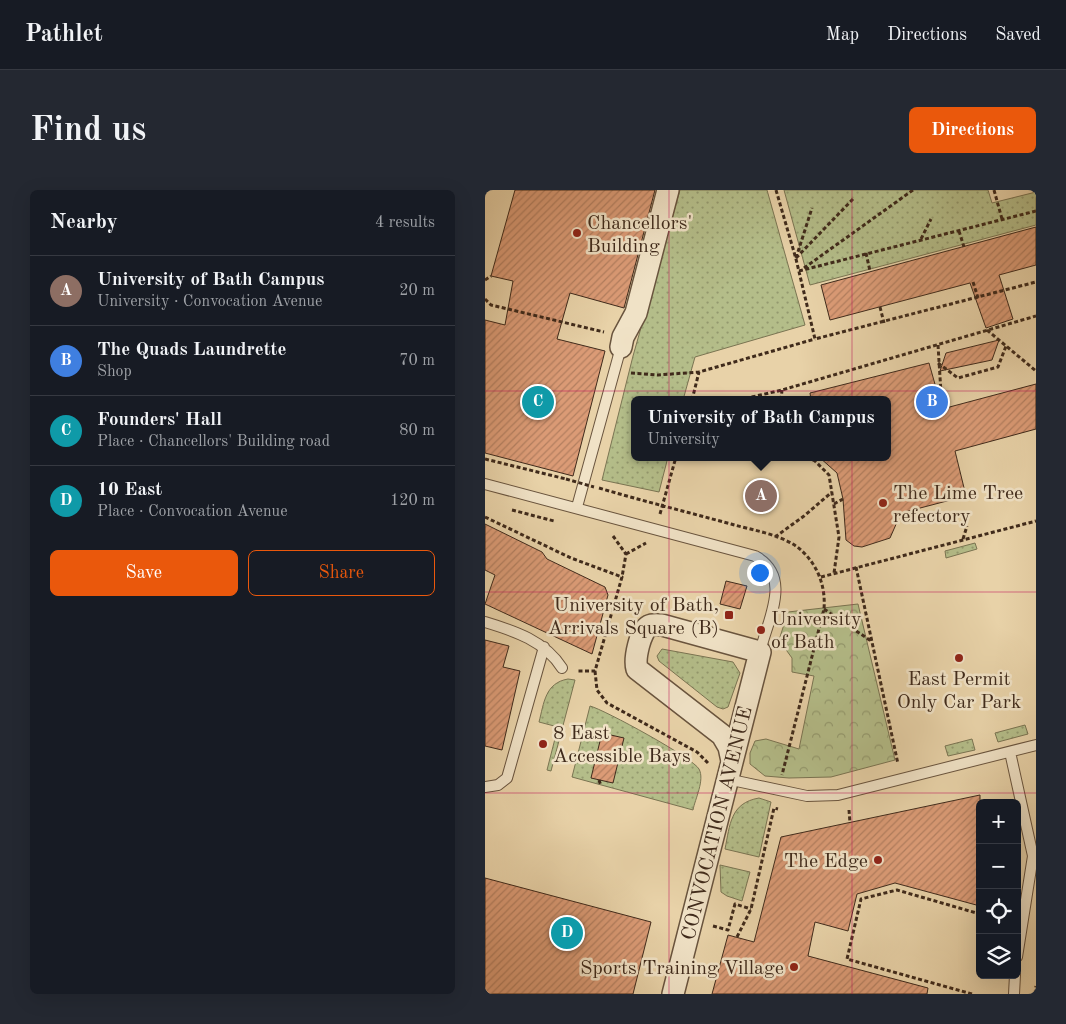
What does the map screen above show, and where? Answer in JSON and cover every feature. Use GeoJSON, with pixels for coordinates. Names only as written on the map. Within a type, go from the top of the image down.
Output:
{"type":"FeatureCollection","features":[{"type":"Feature","properties":{"kind":"street"},"geometry":{"type":"LineString","coordinates":[[622,342],[635,313],[668,190]]}},
{"type":"Feature","properties":{"kind":"street"},"geometry":{"type":"LineString","coordinates":[[723,770],[729,747],[722,735],[642,674],[637,669],[636,655],[645,630],[655,625],[760,652]]}},
{"type":"Feature","properties":{"kind":"street","name":"CONVOCATION AVENUE"},"geometry":{"type":"LineString","coordinates":[[673,994],[723,770],[760,652]]}},
{"type":"Feature","properties":{"kind":"lane"},"geometry":{"type":"LineString","coordinates":[[577,507],[622,342]]}},
{"type":"Feature","properties":{"kind":"lane"},"geometry":{"type":"LineString","coordinates":[[485,484],[755,556],[767,563],[775,576],[776,588],[760,652]]}},
{"type":"Feature","properties":{"kind":"lane"},"geometry":{"type":"LineString","coordinates":[[485,622],[510,629],[544,647],[553,653],[562,668]]}},
{"type":"Feature","properties":{"kind":"lane"},"geometry":{"type":"LineString","coordinates":[[485,787],[498,784],[507,778],[544,647]]}},
{"type":"Feature","properties":{"kind":"lane"},"geometry":{"type":"LineString","coordinates":[[723,770],[807,796],[838,795],[1036,745]]}},
{"type":"Feature","properties":{"kind":"lane"},"geometry":{"type":"LineString","coordinates":[[1010,752],[1033,856],[1021,934]]}},
{"type":"Feature","properties":{"kind":"lane"},"geometry":{"type":"LineString","coordinates":[[1014,994],[1015,979]]}},
{"type":"Feature","properties":{"kind":"path"},"geometry":{"type":"LineString","coordinates":[[775,190],[800,270],[815,339]]}},
{"type":"Feature","properties":{"kind":"path"},"geometry":{"type":"LineString","coordinates":[[800,270],[913,190]]}},
{"type":"Feature","properties":{"kind":"path"},"geometry":{"type":"LineString","coordinates":[[994,190],[1002,219]]}},
{"type":"Feature","properties":{"kind":"path"},"geometry":{"type":"LineString","coordinates":[[796,259],[853,200]]}},
{"type":"Feature","properties":{"kind":"path"},"geometry":{"type":"LineString","coordinates":[[796,259],[812,208]]}},
{"type":"Feature","properties":{"kind":"path"},"geometry":{"type":"LineString","coordinates":[[800,270],[1036,211]]}},
{"type":"Feature","properties":{"kind":"path"},"geometry":{"type":"LineString","coordinates":[[921,240],[931,219]]}},
{"type":"Feature","properties":{"kind":"path"},"geometry":{"type":"LineString","coordinates":[[959,231],[963,247]]}},
{"type":"Feature","properties":{"kind":"path"},"geometry":{"type":"LineString","coordinates":[[866,253],[871,271]]}},
{"type":"Feature","properties":{"kind":"path"},"geometry":{"type":"LineString","coordinates":[[485,280],[491,276]]}},
{"type":"Feature","properties":{"kind":"path"},"geometry":{"type":"LineString","coordinates":[[973,282],[978,298]]}},
{"type":"Feature","properties":{"kind":"path"},"geometry":{"type":"LineString","coordinates":[[613,372],[658,375],[699,372],[815,339],[884,323],[1036,282]]}},
{"type":"Feature","properties":{"kind":"path"},"geometry":{"type":"LineString","coordinates":[[485,299],[491,305],[622,342]]}},
{"type":"Feature","properties":{"kind":"path"},"geometry":{"type":"LineString","coordinates":[[880,307],[884,323]]}},
{"type":"Feature","properties":{"kind":"path"},"geometry":{"type":"LineString","coordinates":[[756,396],[1036,316]]}},
{"type":"Feature","properties":{"kind":"path"},"geometry":{"type":"LineString","coordinates":[[987,330],[1036,371]]}},
{"type":"Feature","properties":{"kind":"path"},"geometry":{"type":"LineString","coordinates":[[938,345],[942,409]]}},
{"type":"Feature","properties":{"kind":"path"},"geometry":{"type":"LineString","coordinates":[[938,364],[958,378],[997,367],[1006,346]]}},
{"type":"Feature","properties":{"kind":"path"},"geometry":{"type":"LineString","coordinates":[[693,396],[699,372]]}},
{"type":"Feature","properties":{"kind":"path"},"geometry":{"type":"LineString","coordinates":[[781,396],[782,390]]}},
{"type":"Feature","properties":{"kind":"path"},"geometry":{"type":"LineString","coordinates":[[485,459],[620,494]]}},
{"type":"Feature","properties":{"kind":"path"},"geometry":{"type":"LineString","coordinates":[[626,554],[653,540],[675,461]]}},
{"type":"Feature","properties":{"kind":"path"},"geometry":{"type":"LineString","coordinates":[[815,461],[829,475],[832,492],[839,536],[834,573]]}},
{"type":"Feature","properties":{"kind":"path"},"geometry":{"type":"LineString","coordinates":[[775,537],[832,492]]}},
{"type":"Feature","properties":{"kind":"path"},"geometry":{"type":"LineString","coordinates":[[834,504],[843,499]]}},
{"type":"Feature","properties":{"kind":"path"},"geometry":{"type":"LineString","coordinates":[[485,517],[571,558],[623,577]]}},
{"type":"Feature","properties":{"kind":"path"},"geometry":{"type":"LineString","coordinates":[[821,577],[1036,521]]}},
{"type":"Feature","properties":{"kind":"path"},"geometry":{"type":"LineString","coordinates":[[963,540],[967,526]]}},
{"type":"Feature","properties":{"kind":"path"},"geometry":{"type":"LineString","coordinates":[[615,536],[626,554],[623,577],[595,671],[597,690],[607,702],[697,752],[708,762],[723,770]]}},
{"type":"Feature","properties":{"kind":"path"},"geometry":{"type":"LineString","coordinates":[[856,567],[902,780]]}},
{"type":"Feature","properties":{"kind":"path"},"geometry":{"type":"LineString","coordinates":[[824,609],[871,640]]}},
{"type":"Feature","properties":{"kind":"path"},"geometry":{"type":"LineString","coordinates":[[587,672],[595,671]]}},
{"type":"Feature","properties":{"kind":"path"},"geometry":{"type":"LineString","coordinates":[[599,780],[601,786]]}},
{"type":"Feature","properties":{"kind":"path"},"geometry":{"type":"LineString","coordinates":[[737,938],[751,909],[774,808],[783,810]]}},
{"type":"Feature","properties":{"kind":"path"},"geometry":{"type":"LineString","coordinates":[[843,811],[858,808]]}},
{"type":"Feature","properties":{"kind":"path"},"geometry":{"type":"LineString","coordinates":[[849,810],[850,823]]}},
{"type":"Feature","properties":{"kind":"path"},"geometry":{"type":"LineString","coordinates":[[972,994],[847,959],[861,899],[897,890],[976,913]]}},
{"type":"Feature","properties":{"kind":"path"},"geometry":{"type":"LineString","coordinates":[[690,920],[728,930],[735,904],[751,909]]}},
{"type":"Feature","properties":{"kind":"path"},"geometry":{"type":"LineString","coordinates":[[1035,994],[1036,986]]}},
{"type":"Feature","properties":{"kind":"green space"},"geometry":{"type":"Polygon","coordinates":[[[680,190],[767,190],[805,325],[695,357],[684,396],[631,396],[631,461],[667,461],[659,492],[602,480],[633,356],[680,190]]]}},
{"type":"Feature","properties":{"kind":"green space"},"geometry":{"type":"Polygon","coordinates":[[[784,190],[988,190],[992,203],[1036,192],[1036,225],[810,285],[784,190]]]}},
{"type":"Feature","properties":{"kind":"green space"},"geometry":{"type":"Polygon","coordinates":[[[975,543],[977,549],[946,558],[945,551],[975,543]]]}},
{"type":"Feature","properties":{"kind":"green space"},"geometry":{"type":"Polygon","coordinates":[[[858,604],[895,760],[831,777],[789,778],[765,776],[750,764],[750,753],[755,741],[766,739],[799,749],[814,676],[792,672],[792,658],[779,640],[788,612],[858,604]]]}},
{"type":"Feature","properties":{"kind":"green space"},"geometry":{"type":"Polygon","coordinates":[[[662,649],[733,662],[740,673],[728,707],[723,709],[717,707],[659,661],[657,656],[662,649]]]}},
{"type":"Feature","properties":{"kind":"green space"},"geometry":{"type":"Polygon","coordinates":[[[575,680],[551,771],[547,770],[558,727],[539,722],[544,701],[550,689],[560,681],[575,680]]]}},
{"type":"Feature","properties":{"kind":"green space"},"geometry":{"type":"Polygon","coordinates":[[[590,706],[648,735],[682,755],[699,769],[701,778],[693,810],[572,777],[590,706]]]}},
{"type":"Feature","properties":{"kind":"green space"},"geometry":{"type":"Polygon","coordinates":[[[1025,725],[1028,734],[998,742],[995,733],[1025,725]]]}},
{"type":"Feature","properties":{"kind":"green space"},"geometry":{"type":"Polygon","coordinates":[[[972,739],[975,750],[948,756],[945,746],[972,739]]]}},
{"type":"Feature","properties":{"kind":"green space"},"geometry":{"type":"Polygon","coordinates":[[[759,798],[771,802],[759,857],[725,849],[730,824],[737,810],[749,801],[759,798]]]}},
{"type":"Feature","properties":{"kind":"green space"},"geometry":{"type":"Polygon","coordinates":[[[720,865],[750,872],[742,901],[721,892],[720,865]]]}},
{"type":"Feature","properties":{"kind":"building"},"geometry":{"type":"Polygon","coordinates":[[[515,190],[655,190],[624,308],[570,293],[557,339],[605,351],[573,476],[485,453],[485,320],[505,325],[513,281],[491,276],[515,190]]]}},
{"type":"Feature","properties":{"kind":"building"},"geometry":{"type":"Polygon","coordinates":[[[1036,227],[1036,265],[999,275],[1013,319],[986,328],[970,283],[830,320],[821,285],[1036,227]]]}},
{"type":"Feature","properties":{"kind":"building"},"geometry":{"type":"Polygon","coordinates":[[[999,340],[992,360],[940,371],[946,353],[999,340]]]}},
{"type":"Feature","properties":{"kind":"building"},"geometry":{"type":"Polygon","coordinates":[[[929,363],[942,409],[1036,384],[1036,429],[955,451],[966,496],[901,513],[890,538],[862,547],[854,546],[846,540],[843,499],[837,473],[824,461],[891,461],[891,396],[810,396],[810,393],[929,363]]]}},
{"type":"Feature","properties":{"kind":"building"},"geometry":{"type":"Polygon","coordinates":[[[485,524],[542,552],[547,559],[605,587],[608,595],[592,654],[485,604],[495,575],[485,570],[485,524]]]}},
{"type":"Feature","properties":{"kind":"building"},"geometry":{"type":"Polygon","coordinates":[[[726,581],[747,586],[740,609],[720,604],[726,581]]]}},
{"type":"Feature","properties":{"kind":"building"},"geometry":{"type":"Polygon","coordinates":[[[485,640],[509,646],[503,667],[520,671],[502,750],[485,746],[485,640]]]}},
{"type":"Feature","properties":{"kind":"building"},"geometry":{"type":"Polygon","coordinates":[[[602,733],[624,738],[613,783],[591,778],[602,733]]]}},
{"type":"Feature","properties":{"kind":"building","name":"The Edge"},"geometry":{"type":"Polygon","coordinates":[[[980,795],[980,799],[976,799],[976,905],[895,883],[857,894],[848,931],[815,922],[808,956],[928,988],[927,994],[712,994],[728,935],[754,942],[781,837],[980,795]]]}},
{"type":"Feature","properties":{"kind":"building"},"geometry":{"type":"Polygon","coordinates":[[[485,878],[651,922],[633,994],[485,994],[485,878]]]}},
{"type":"Feature","properties":{"kind":"place","name":"Chancellors' Building"},"geometry":{"type":"Point","coordinates":[577,233]}},
{"type":"Feature","properties":{"kind":"place","name":"Founders' Hall"},"geometry":{"type":"Point","coordinates":[538,402]}},
{"type":"Feature","properties":{"kind":"place","name":"The Quads Laundrette"},"geometry":{"type":"Point","coordinates":[932,402]}},
{"type":"Feature","properties":{"kind":"place","name":"University of Bath Campus"},"geometry":{"type":"Point","coordinates":[761,496]}},
{"type":"Feature","properties":{"kind":"place","name":"The Lime Tree refectory"},"geometry":{"type":"Point","coordinates":[883,503]}},
{"type":"Feature","properties":{"kind":"place","name":"University of Bath, Arrivals Square (B)"},"geometry":{"type":"Point","coordinates":[729,615]}},
{"type":"Feature","properties":{"kind":"place","name":"University of Bath"},"geometry":{"type":"Point","coordinates":[761,630]}},
{"type":"Feature","properties":{"kind":"place","name":"East Permit Only Car Park"},"geometry":{"type":"Point","coordinates":[959,658]}},
{"type":"Feature","properties":{"kind":"place","name":"8 East Accessible Bays"},"geometry":{"type":"Point","coordinates":[543,744]}},
{"type":"Feature","properties":{"kind":"place","name":"The Edge"},"geometry":{"type":"Point","coordinates":[878,860]}},
{"type":"Feature","properties":{"kind":"place","name":"10 East"},"geometry":{"type":"Point","coordinates":[567,933]}},
{"type":"Feature","properties":{"kind":"place","name":"Sports Training Village"},"geometry":{"type":"Point","coordinates":[794,967]}}]}
